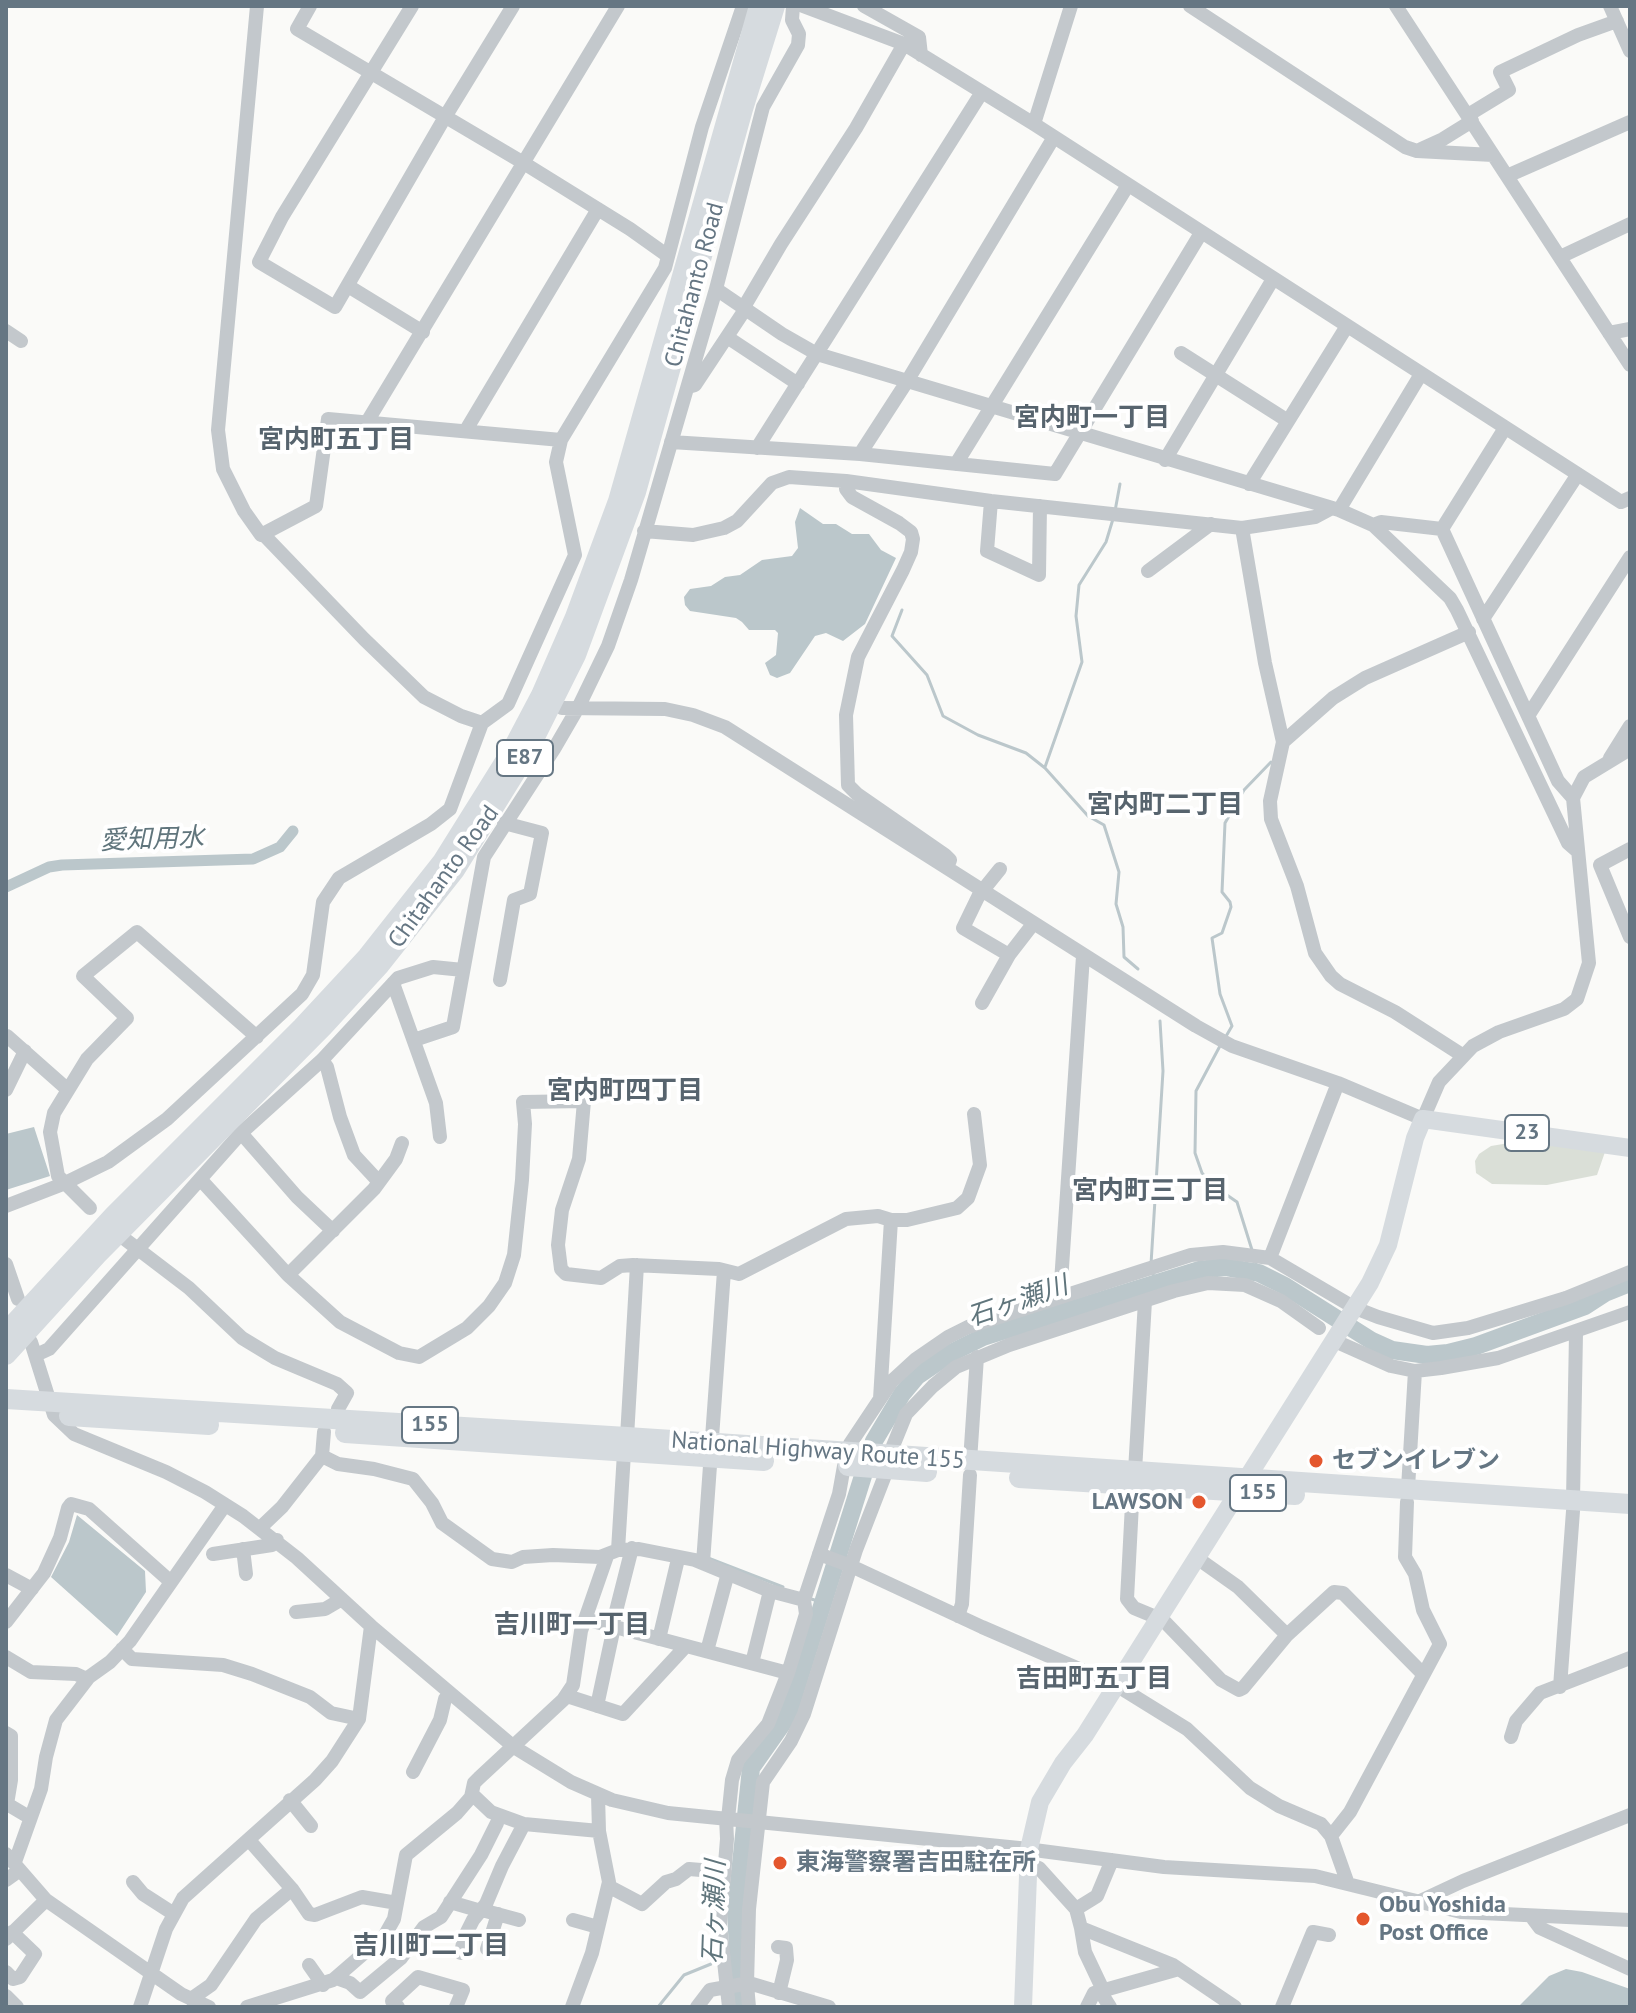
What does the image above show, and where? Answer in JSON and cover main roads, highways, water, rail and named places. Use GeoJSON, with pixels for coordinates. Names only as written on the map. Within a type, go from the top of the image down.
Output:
{"type":"FeatureCollection","features":[{"type":"Feature","properties":{"kind":"highway","name":"Chitahanto Road"},"geometry":{"type":"LineString","coordinates":[[6,1332],[114,1215],[302,1027],[367,957],[442,862],[512,750],[541,695],[575,617],[618,501],[759,6]]}},
{"type":"Feature","properties":{"kind":"highway","name":"Chitahanto Road"},"geometry":{"type":"LineString","coordinates":[[6,1355],[122,1228],[323,1027],[379,966],[455,870],[525,757],[576,655],[628,519],[775,6]]}},
{"type":"Feature","properties":{"kind":"highway","name":"National Highway Route 155"},"geometry":{"type":"LineString","coordinates":[[6,1399],[52,1408],[1573,1506],[1630,1515]]}},
{"type":"Feature","properties":{"kind":"highway","name":"National Highway Route 155"},"geometry":{"type":"LineString","coordinates":[[6,1413],[52,1408]]}},
{"type":"Feature","properties":{"kind":"highway","name":"National Highway Route 155"},"geometry":{"type":"LineString","coordinates":[[1573,1506],[1630,1504]]}},
{"type":"Feature","properties":{"kind":"main road","name":"23"},"geometry":{"type":"LineString","coordinates":[[1243,1485],[1336,1340],[1388,1245],[1415,1138],[1423,1119],[1630,1148]]}},
{"type":"Feature","properties":{"kind":"main road"},"geometry":{"type":"LineString","coordinates":[[1023,2007],[1028,1857],[1036,1814],[1045,1791],[1085,1735],[1243,1485]]}},
{"type":"Feature","properties":{"kind":"waterway"},"geometry":{"type":"LineString","coordinates":[[1115,511],[1120,484]]}},
{"type":"Feature","properties":{"kind":"waterway"},"geometry":{"type":"LineString","coordinates":[[1045,767],[1082,662],[1076,616],[1079,585],[1106,542],[1113,519]]}},
{"type":"Feature","properties":{"kind":"waterway"},"geometry":{"type":"LineString","coordinates":[[902,610],[892,636],[927,675],[943,716],[978,735],[1026,753],[1045,768],[1088,816],[1104,825],[1119,872],[1116,904],[1123,927],[1124,957],[1138,969]]}},
{"type":"Feature","properties":{"kind":"waterway"},"geometry":{"type":"LineString","coordinates":[[1225,1038],[1232,1026],[1220,994],[1212,938],[1222,933],[1231,907],[1222,892],[1225,823],[1244,790],[1271,762]]}},
{"type":"Feature","properties":{"kind":"waterway","name":"愛知用水"},"geometry":{"type":"LineString","coordinates":[[6,887],[49,867],[62,865],[253,859],[280,847],[293,831]]}},
{"type":"Feature","properties":{"kind":"waterway"},"geometry":{"type":"LineString","coordinates":[[1151,1264],[1163,1071],[1160,1021]]}},
{"type":"Feature","properties":{"kind":"waterway"},"geometry":{"type":"LineString","coordinates":[[1221,1044],[1196,1091],[1195,1153],[1202,1173],[1211,1184],[1237,1202],[1252,1250]]}},
{"type":"Feature","properties":{"kind":"waterway"},"geometry":{"type":"LineString","coordinates":[[1255,1261],[1259,1273]]}},
{"type":"Feature","properties":{"kind":"waterway","name":"石ヶ瀬川"},"geometry":{"type":"LineString","coordinates":[[741,2007],[736,1912],[751,1768],[787,1717],[874,1441],[902,1394],[917,1376],[951,1353],[983,1337],[1199,1270],[1225,1267],[1259,1273],[1372,1341],[1392,1350],[1427,1355],[1476,1346],[1585,1306],[1605,1293],[1630,1283]]}},
{"type":"Feature","properties":{"kind":"waterway"},"geometry":{"type":"LineString","coordinates":[[1153,1272],[1154,1282]]}},
{"type":"Feature","properties":{"kind":"waterway"},"geometry":{"type":"LineString","coordinates":[[708,1558],[783,1587]]}},
{"type":"Feature","properties":{"kind":"waterway"},"geometry":{"type":"LineString","coordinates":[[808,1598],[821,1602]]}},
{"type":"Feature","properties":{"kind":"waterway"},"geometry":{"type":"LineString","coordinates":[[729,1959],[737,1957]]}},
{"type":"Feature","properties":{"kind":"waterway"},"geometry":{"type":"LineString","coordinates":[[658,2007],[684,1975],[711,1964]]}},
{"type":"Feature","properties":{"kind":"place","name":"セブンイレブン"},"geometry":{"type":"Point","coordinates":[1316,1461]}},
{"type":"Feature","properties":{"kind":"place","name":"LAWSON"},"geometry":{"type":"Point","coordinates":[1199,1502]}},
{"type":"Feature","properties":{"kind":"place","name":"東海警察署吉田駐在所"},"geometry":{"type":"Point","coordinates":[780,1863]}},
{"type":"Feature","properties":{"kind":"place","name":"Obu Yoshida Post Office"},"geometry":{"type":"Point","coordinates":[1363,1919]}},
{"type":"Feature","properties":{"kind":"district","name":"宮内町一丁目"},"geometry":{"type":"Point","coordinates":[1092,419]}},
{"type":"Feature","properties":{"kind":"district","name":"宮内町五丁目"},"geometry":{"type":"Point","coordinates":[336,441]}},
{"type":"Feature","properties":{"kind":"district","name":"宮内町二丁目"},"geometry":{"type":"Point","coordinates":[1165,806]}},
{"type":"Feature","properties":{"kind":"district","name":"宮内町四丁目"},"geometry":{"type":"Point","coordinates":[625,1092]}},
{"type":"Feature","properties":{"kind":"district","name":"宮内町三丁目"},"geometry":{"type":"Point","coordinates":[1150,1192]}},
{"type":"Feature","properties":{"kind":"district","name":"吉川町一丁目"},"geometry":{"type":"Point","coordinates":[572,1626]}},
{"type":"Feature","properties":{"kind":"district","name":"吉田町五丁目"},"geometry":{"type":"Point","coordinates":[1094,1680]}},
{"type":"Feature","properties":{"kind":"district","name":"吉川町二丁目"},"geometry":{"type":"Point","coordinates":[431,1947]}}]}
